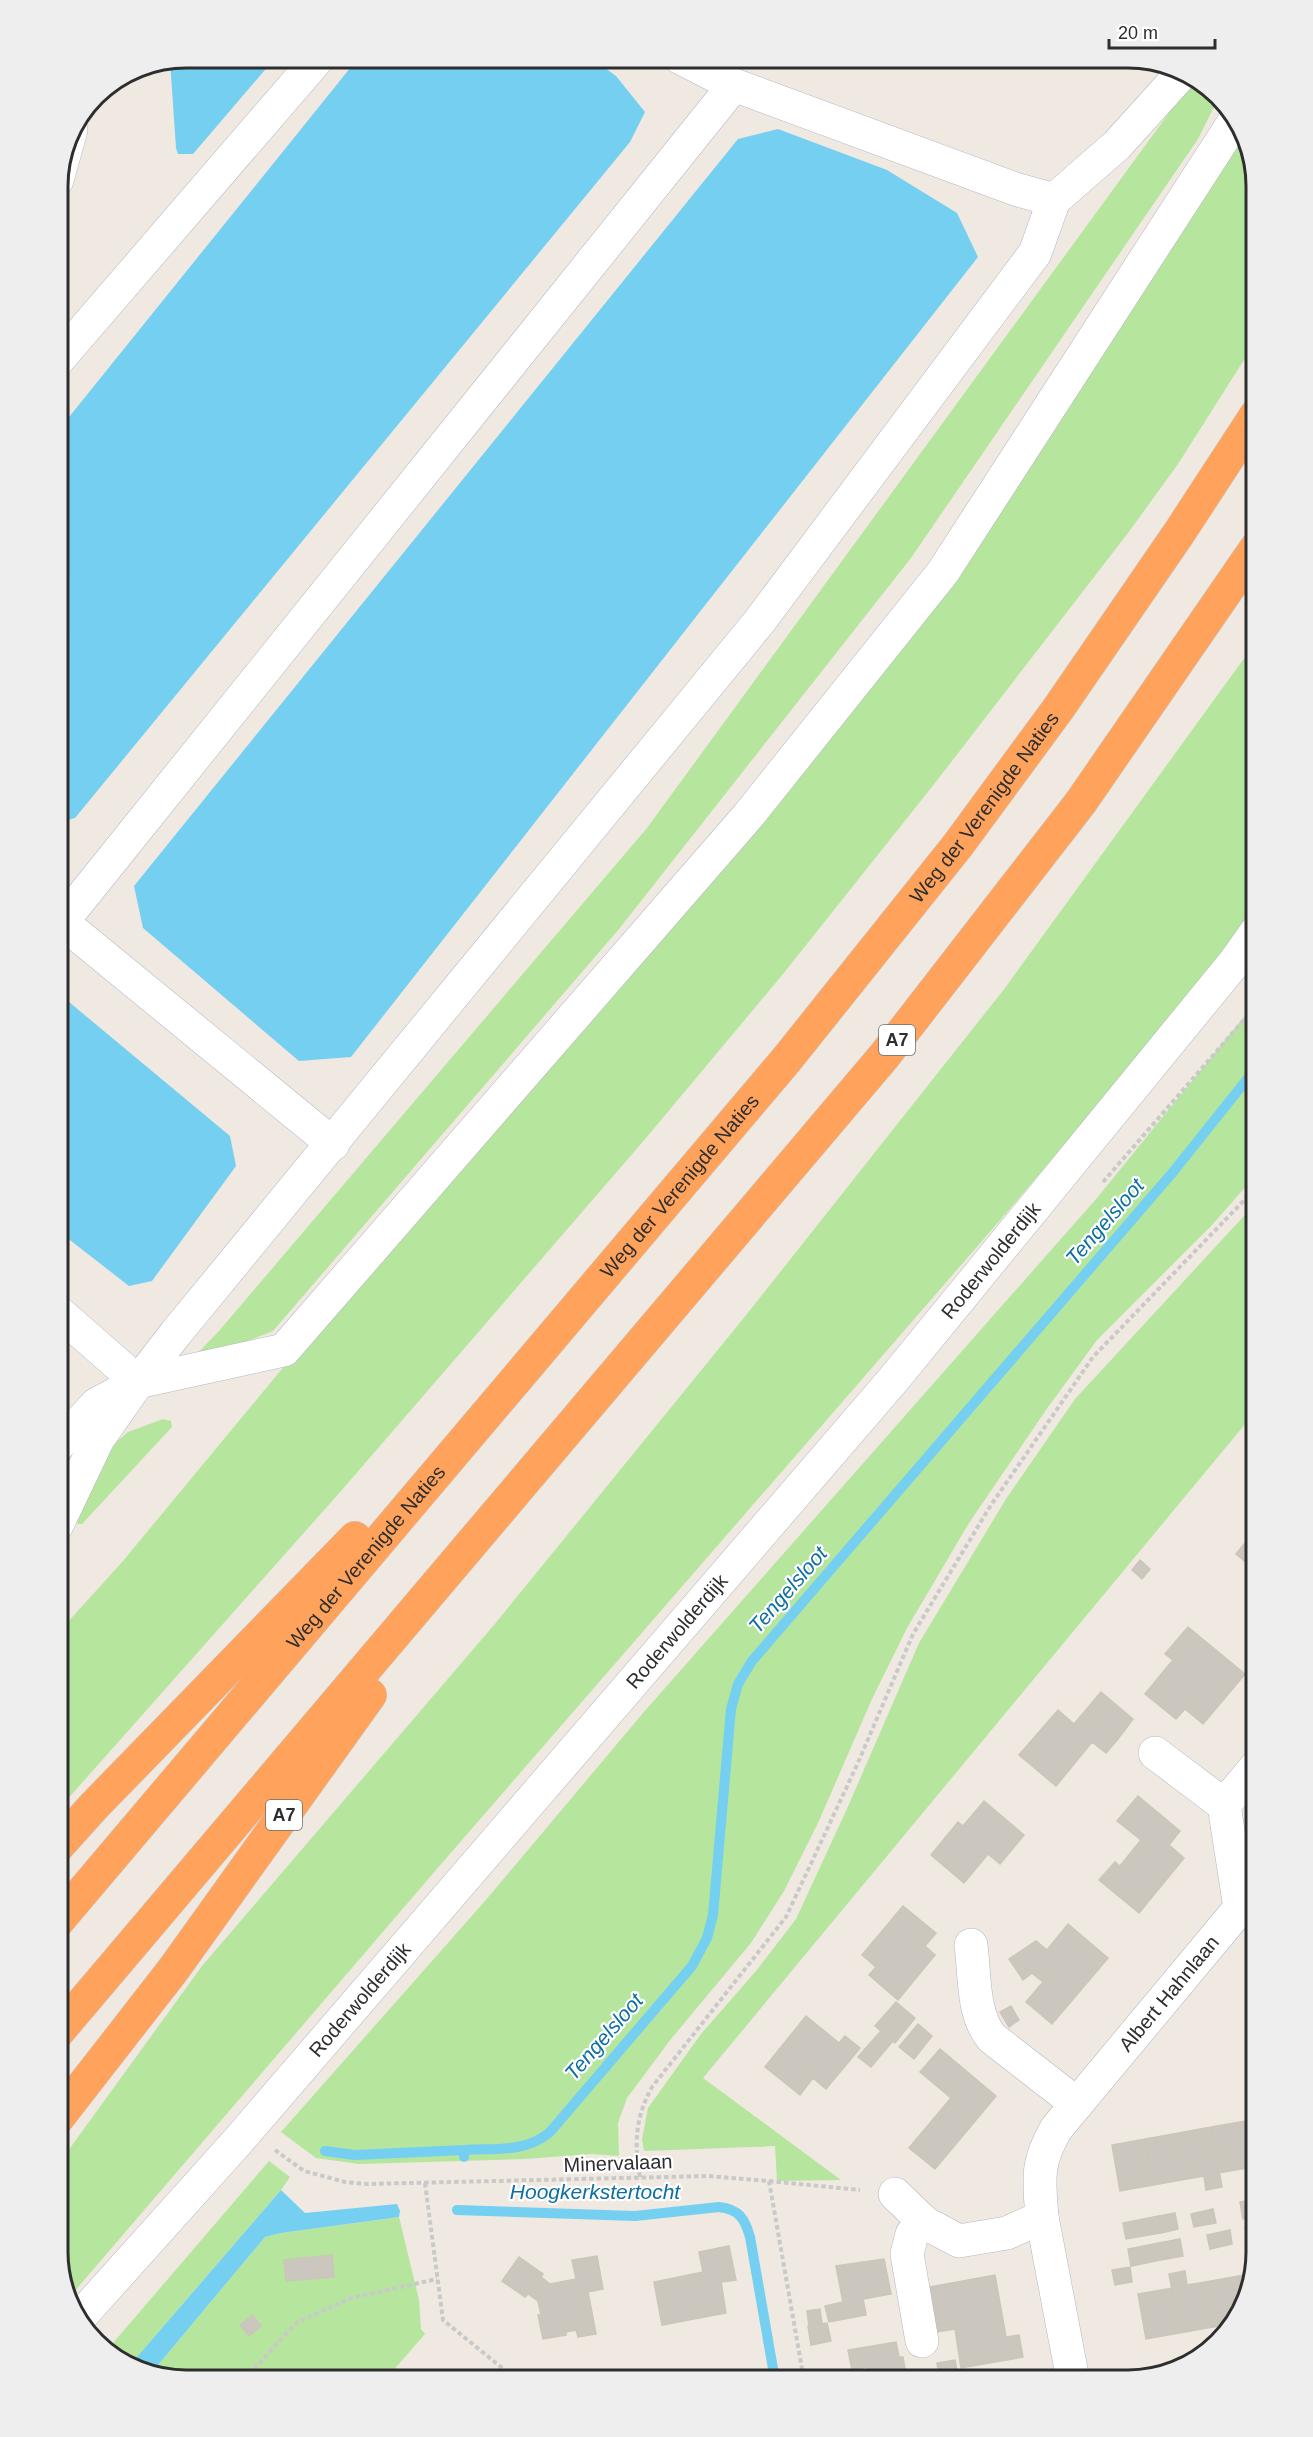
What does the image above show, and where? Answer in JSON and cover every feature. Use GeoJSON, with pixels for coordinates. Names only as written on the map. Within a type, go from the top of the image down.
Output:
{"type":"FeatureCollection","features":[{"type":"Feature","properties":{"kind":"highway","name":"Weg der Verenigde Naties"},"geometry":{"type":"LineString","coordinates":[[68,1909],[787,1059],[958,845],[1071,690],[1179,533],[1246,430]]}},
{"type":"Feature","properties":{"kind":"highway","name":"A7"},"geometry":{"type":"LineString","coordinates":[[68,2020],[885,1055],[1081,802],[1246,563]]}},
{"type":"Feature","properties":{"kind":"highway"},"geometry":{"type":"LineString","coordinates":[[68,1835],[547,1341]]}},
{"type":"Feature","properties":{"kind":"highway","name":"A7"},"geometry":{"type":"LineString","coordinates":[[68,2105],[173,1970],[505,1506]]}},
{"type":"Feature","properties":{"kind":"street"},"geometry":{"type":"LineString","coordinates":[[68,348],[310,68]]}},
{"type":"Feature","properties":{"kind":"street"},"geometry":{"type":"LineString","coordinates":[[701,68],[734,85],[1018,190],[1054,200]]}},
{"type":"Feature","properties":{"kind":"street"},"geometry":{"type":"LineString","coordinates":[[68,1502],[98,1439],[138,1382],[759,622],[1035,253],[1054,200],[1117,145],[1177,79]]}},
{"type":"Feature","properties":{"kind":"street"},"geometry":{"type":"LineString","coordinates":[[68,910],[734,85]]}},
{"type":"Feature","properties":{"kind":"street"},"geometry":{"type":"LineString","coordinates":[[68,1434],[97,1404],[138,1382],[284,1350],[748,816],[943,572],[1231,127]]}},
{"type":"Feature","properties":{"kind":"street"},"geometry":{"type":"LineString","coordinates":[[68,927],[333,1144]]}},
{"type":"Feature","properties":{"kind":"street","name":"Roderwolderdijk"},"geometry":{"type":"LineString","coordinates":[[84,2312],[238,2141],[893,1380],[1246,946]]}},
{"type":"Feature","properties":{"kind":"street"},"geometry":{"type":"LineString","coordinates":[[68,1321],[138,1382]]}},
{"type":"Feature","properties":{"kind":"street"},"geometry":{"type":"LineString","coordinates":[[1155,1753],[1224,1805],[1246,1779]]}},
{"type":"Feature","properties":{"kind":"street","name":"Albert Hahnlaan"},"geometry":{"type":"LineString","coordinates":[[1224,1805],[1246,1898]]}},
{"type":"Feature","properties":{"kind":"street","name":"Albert Hahnlaan"},"geometry":{"type":"LineString","coordinates":[[1071,2370],[1042,2217],[1039,2176],[1044,2150],[1056,2129],[1246,1909]]}},
{"type":"Feature","properties":{"kind":"street"},"geometry":{"type":"LineString","coordinates":[[971,1946],[979,2014],[984,2028],[992,2038],[1077,2104]]}},
{"type":"Feature","properties":{"kind":"street"},"geometry":{"type":"LineString","coordinates":[[895,2194],[925,2223],[959,2241],[1006,2233],[1042,2217]]}},
{"type":"Feature","properties":{"kind":"street"},"geometry":{"type":"LineString","coordinates":[[922,2341],[908,2254],[912,2234],[925,2223]]}},
{"type":"Feature","properties":{"kind":"path"},"geometry":{"type":"LineString","coordinates":[[640,2177],[635,2142],[642,2104],[652,2087],[786,1917],[857,1765],[914,1634],[991,1505],[1093,1357],[1246,1198]]}},
{"type":"Feature","properties":{"kind":"path","name":"Minervalaan"},"geometry":{"type":"LineString","coordinates":[[274,2150],[304,2171],[345,2182],[367,2184],[708,2176],[769,2181]]}},
{"type":"Feature","properties":{"kind":"path"},"geometry":{"type":"LineString","coordinates":[[802,2370],[769,2181],[895,2194]]}},
{"type":"Feature","properties":{"kind":"path"},"geometry":{"type":"LineString","coordinates":[[425,2183],[443,2320],[504,2369]]}},
{"type":"Feature","properties":{"kind":"path"},"geometry":{"type":"LineString","coordinates":[[254,2369],[296,2323],[351,2298],[436,2278]]}},
{"type":"Feature","properties":{"kind":"green space"},"geometry":{"type":"Polygon","coordinates":[[[1191,86],[1214,106],[1198,139],[911,558],[619,929],[273,1331],[185,1366],[219,1331],[647,828],[1185,91],[1191,86]]]}},
{"type":"Feature","properties":{"kind":"green space"},"geometry":{"type":"Polygon","coordinates":[[[1230,125],[1239,147],[1246,185],[1246,357],[1178,464],[1128,533],[935,783],[783,974],[646,1138],[341,1491],[68,1799],[68,1622],[123,1561],[344,1294],[745,824],[1053,401],[1230,125]]]}},
{"type":"Feature","properties":{"kind":"green space"},"geometry":{"type":"Polygon","coordinates":[[[1246,656],[1246,919],[1179,1009],[1008,1211],[442,1863],[74,2291],[68,2259],[68,2151],[202,1966],[494,1625],[747,1314],[1005,988],[1246,656]]]}},
{"type":"Feature","properties":{"kind":"green space"},"geometry":{"type":"Polygon","coordinates":[[[1246,1014],[1246,1186],[1212,1225],[1097,1340],[969,1523],[907,1628],[872,1699],[818,1823],[784,1891],[751,1943],[671,2039],[627,2098],[618,2123],[619,2156],[592,2154],[524,2159],[359,2164],[316,2158],[281,2132],[485,1901],[643,1713],[1097,1198],[1246,1014]]]}},
{"type":"Feature","properties":{"kind":"green space"},"geometry":{"type":"Polygon","coordinates":[[[1246,1214],[1246,1423],[703,2078],[841,2180],[777,2181],[775,2146],[644,2151],[642,2139],[648,2108],[701,2034],[756,1971],[796,1919],[919,1643],[1006,1499],[1075,1399],[1246,1214]]]}},
{"type":"Feature","properties":{"kind":"green space"},"geometry":{"type":"Polygon","coordinates":[[[163,1419],[171,1421],[172,1427],[82,1524],[78,1524],[75,1519],[108,1449],[128,1432],[163,1419]]]}},
{"type":"Feature","properties":{"kind":"green space"},"geometry":{"type":"Polygon","coordinates":[[[269,2161],[290,2177],[136,2359],[112,2344],[269,2161]]]}},
{"type":"Feature","properties":{"kind":"green space"},"geometry":{"type":"Polygon","coordinates":[[[399,2217],[419,2300],[421,2329],[425,2334],[394,2369],[178,2369],[157,2366],[265,2237],[399,2217]]]}},
{"type":"Feature","properties":{"kind":"water"},"geometry":{"type":"Polygon","coordinates":[[[267,68],[193,154],[178,154],[171,69],[267,68]]]}},
{"type":"Feature","properties":{"kind":"water"},"geometry":{"type":"Polygon","coordinates":[[[350,68],[605,68],[616,76],[645,112],[630,142],[75,818],[68,820],[68,418],[350,68]]]}},
{"type":"Feature","properties":{"kind":"water"},"geometry":{"type":"Polygon","coordinates":[[[778,129],[887,170],[957,213],[978,257],[351,1057],[299,1061],[143,928],[134,886],[738,139],[778,129]]]}},
{"type":"Feature","properties":{"kind":"water"},"geometry":{"type":"Polygon","coordinates":[[[68,1001],[230,1136],[236,1166],[152,1281],[129,1286],[68,1239],[68,1001]]]}},
{"type":"Feature","properties":{"kind":"water"},"geometry":{"type":"Polygon","coordinates":[[[281,2190],[305,2213],[397,2204],[400,2211],[399,2217],[265,2237],[157,2366],[136,2359],[281,2190]]]}},
{"type":"Feature","properties":{"kind":"building"},"geometry":{"type":"Polygon","coordinates":[[[1246,1542],[1246,1562],[1236,1554],[1246,1542]]]}},
{"type":"Feature","properties":{"kind":"building"},"geometry":{"type":"Polygon","coordinates":[[[1140,1560],[1150,1569],[1142,1579],[1132,1570],[1140,1560]]]}},
{"type":"Feature","properties":{"kind":"building"},"geometry":{"type":"Polygon","coordinates":[[[1188,1627],[1245,1674],[1203,1724],[1185,1709],[1176,1719],[1145,1694],[1173,1660],[1165,1654],[1188,1627]]]}},
{"type":"Feature","properties":{"kind":"building"},"geometry":{"type":"Polygon","coordinates":[[[1101,1692],[1133,1719],[1118,1739],[1085,1711],[1101,1692]]]}},
{"type":"Feature","properties":{"kind":"building"},"geometry":{"type":"Polygon","coordinates":[[[1058,1710],[1074,1724],[1085,1711],[1118,1739],[1106,1753],[1092,1742],[1056,1786],[1019,1755],[1058,1710]]]}},
{"type":"Feature","properties":{"kind":"building"},"geometry":{"type":"Polygon","coordinates":[[[1138,1796],[1180,1831],[1169,1845],[1184,1858],[1139,1913],[1099,1880],[1115,1862],[1120,1866],[1141,1840],[1117,1821],[1138,1796]]]}},
{"type":"Feature","properties":{"kind":"building"},"geometry":{"type":"Polygon","coordinates":[[[984,1801],[1024,1835],[1000,1864],[988,1854],[964,1883],[931,1855],[958,1822],[963,1826],[984,1801]]]}},
{"type":"Feature","properties":{"kind":"building"},"geometry":{"type":"Polygon","coordinates":[[[903,1906],[936,1933],[925,1946],[935,1955],[898,2000],[869,1975],[876,1967],[862,1955],[903,1906]]]}},
{"type":"Feature","properties":{"kind":"building"},"geometry":{"type":"Polygon","coordinates":[[[1068,1924],[1108,1958],[1052,2024],[1026,2002],[1043,1982],[1032,1973],[1023,1980],[1009,1959],[1036,1941],[1047,1950],[1068,1924]]]}},
{"type":"Feature","properties":{"kind":"building"},"geometry":{"type":"Polygon","coordinates":[[[896,2002],[915,2018],[895,2043],[875,2026],[896,2002]]]}},
{"type":"Feature","properties":{"kind":"building"},"geometry":{"type":"Polygon","coordinates":[[[1011,2006],[1019,2020],[1009,2027],[1000,2012],[1011,2006]]]}},
{"type":"Feature","properties":{"kind":"building"},"geometry":{"type":"Polygon","coordinates":[[[806,2016],[839,2043],[845,2036],[860,2048],[826,2089],[813,2078],[800,2095],[765,2067],[806,2016]]]}},
{"type":"Feature","properties":{"kind":"building"},"geometry":{"type":"Polygon","coordinates":[[[918,2024],[932,2036],[914,2059],[899,2047],[918,2024]]]}},
{"type":"Feature","properties":{"kind":"building"},"geometry":{"type":"Polygon","coordinates":[[[880,2032],[892,2042],[871,2067],[858,2057],[880,2032]]]}},
{"type":"Feature","properties":{"kind":"building"},"geometry":{"type":"Polygon","coordinates":[[[940,2049],[996,2096],[935,2169],[909,2148],[951,2098],[920,2072],[940,2049]]]}},
{"type":"Feature","properties":{"kind":"building"},"geometry":{"type":"Polygon","coordinates":[[[1245,2121],[1246,2168],[1219,2173],[1211,2127],[1245,2121]]]}},
{"type":"Feature","properties":{"kind":"building"},"geometry":{"type":"Polygon","coordinates":[[[1211,2127],[1222,2187],[1206,2190],[1204,2176],[1187,2179],[1178,2133],[1211,2127]]]}},
{"type":"Feature","properties":{"kind":"building"},"geometry":{"type":"Polygon","coordinates":[[[1178,2133],[1187,2179],[1154,2185],[1145,2139],[1178,2133]]]}},
{"type":"Feature","properties":{"kind":"building"},"geometry":{"type":"Polygon","coordinates":[[[1145,2139],[1154,2185],[1120,2191],[1112,2145],[1145,2139]]]}},
{"type":"Feature","properties":{"kind":"building"},"geometry":{"type":"Polygon","coordinates":[[[1246,2201],[1246,2218],[1243,2219],[1240,2202],[1246,2201]]]}},
{"type":"Feature","properties":{"kind":"building"},"geometry":{"type":"Polygon","coordinates":[[[1213,2209],[1216,2223],[1194,2227],[1191,2214],[1213,2209]]]}},
{"type":"Feature","properties":{"kind":"building"},"geometry":{"type":"Polygon","coordinates":[[[1175,2213],[1178,2229],[1161,2233],[1159,2216],[1175,2213]]]}},
{"type":"Feature","properties":{"kind":"building"},"geometry":{"type":"Polygon","coordinates":[[[1159,2216],[1161,2233],[1126,2239],[1123,2223],[1159,2216]]]}},
{"type":"Feature","properties":{"kind":"building"},"geometry":{"type":"Polygon","coordinates":[[[1230,2230],[1232,2244],[1210,2249],[1207,2235],[1230,2230]]]}},
{"type":"Feature","properties":{"kind":"building"},"geometry":{"type":"Polygon","coordinates":[[[1180,2239],[1183,2256],[1166,2259],[1164,2242],[1180,2239]]]}},
{"type":"Feature","properties":{"kind":"building"},"geometry":{"type":"Polygon","coordinates":[[[1164,2242],[1166,2259],[1131,2266],[1128,2249],[1164,2242]]]}},
{"type":"Feature","properties":{"kind":"building"},"geometry":{"type":"Polygon","coordinates":[[[729,2246],[736,2280],[721,2282],[726,2313],[662,2325],[654,2282],[703,2272],[699,2252],[729,2246]]]}},
{"type":"Feature","properties":{"kind":"building"},"geometry":{"type":"Polygon","coordinates":[[[332,2255],[334,2277],[286,2281],[284,2260],[332,2255]]]}},
{"type":"Feature","properties":{"kind":"building"},"geometry":{"type":"Polygon","coordinates":[[[597,2256],[603,2289],[588,2292],[596,2334],[578,2337],[576,2330],[566,2332],[566,2335],[543,2339],[538,2315],[541,2315],[538,2301],[528,2294],[525,2297],[502,2281],[519,2257],[543,2274],[541,2277],[550,2284],[576,2279],[572,2260],[597,2256]]]}},
{"type":"Feature","properties":{"kind":"building"},"geometry":{"type":"Polygon","coordinates":[[[884,2259],[891,2294],[863,2299],[866,2315],[829,2322],[825,2306],[843,2302],[836,2266],[884,2259]]]}},
{"type":"Feature","properties":{"kind":"building"},"geometry":{"type":"Polygon","coordinates":[[[1130,2267],[1132,2282],[1115,2285],[1112,2270],[1130,2267]]]}},
{"type":"Feature","properties":{"kind":"building"},"geometry":{"type":"Polygon","coordinates":[[[1185,2271],[1187,2285],[1205,2282],[1213,2327],[1180,2333],[1169,2274],[1185,2271]]]}},
{"type":"Feature","properties":{"kind":"building"},"geometry":{"type":"Polygon","coordinates":[[[995,2275],[1006,2337],[1019,2335],[1023,2357],[961,2368],[955,2329],[937,2332],[929,2287],[995,2275]]]}},
{"type":"Feature","properties":{"kind":"building"},"geometry":{"type":"Polygon","coordinates":[[[1242,2275],[1240,2286],[1238,2276],[1242,2275]]]}},
{"type":"Feature","properties":{"kind":"building"},"geometry":{"type":"Polygon","coordinates":[[[1238,2276],[1240,2286],[1237,2297],[1219,2326],[1213,2327],[1205,2282],[1238,2276]]]}},
{"type":"Feature","properties":{"kind":"building"},"geometry":{"type":"Polygon","coordinates":[[[1172,2288],[1180,2333],[1146,2339],[1138,2294],[1172,2288]]]}},
{"type":"Feature","properties":{"kind":"building"},"geometry":{"type":"Polygon","coordinates":[[[820,2309],[822,2323],[809,2326],[807,2311],[820,2309]]]}},
{"type":"Feature","properties":{"kind":"building"},"geometry":{"type":"Polygon","coordinates":[[[252,2315],[261,2326],[249,2336],[240,2325],[252,2315]]]}},
{"type":"Feature","properties":{"kind":"building"},"geometry":{"type":"Polygon","coordinates":[[[827,2323],[831,2341],[811,2345],[808,2326],[827,2323]]]}},
{"type":"Feature","properties":{"kind":"building"},"geometry":{"type":"Polygon","coordinates":[[[896,2342],[899,2357],[903,2357],[905,2370],[867,2370],[867,2367],[852,2370],[848,2350],[896,2342]]]}},
{"type":"Feature","properties":{"kind":"building"},"geometry":{"type":"Polygon","coordinates":[[[955,2360],[957,2370],[938,2370],[937,2363],[955,2360]]]}},
{"type":"Feature","properties":{"kind":"waterway","name":"Tengelsloot"},"geometry":{"type":"LineString","coordinates":[[464,2157],[464,2150],[520,2146],[541,2139],[550,2132],[692,1966],[707,1938],[713,1915],[731,1709],[738,1684],[752,1661],[1173,1172],[1246,1081]]}},
{"type":"Feature","properties":{"kind":"waterway","name":"Tengelsloot"},"geometry":{"type":"LineString","coordinates":[[325,2151],[355,2155],[464,2150]]}},
{"type":"Feature","properties":{"kind":"waterway","name":"Hoogkerkstertocht"},"geometry":{"type":"LineString","coordinates":[[457,2210],[635,2216],[719,2207],[732,2210],[743,2220],[750,2237],[773,2370]]}}]}
